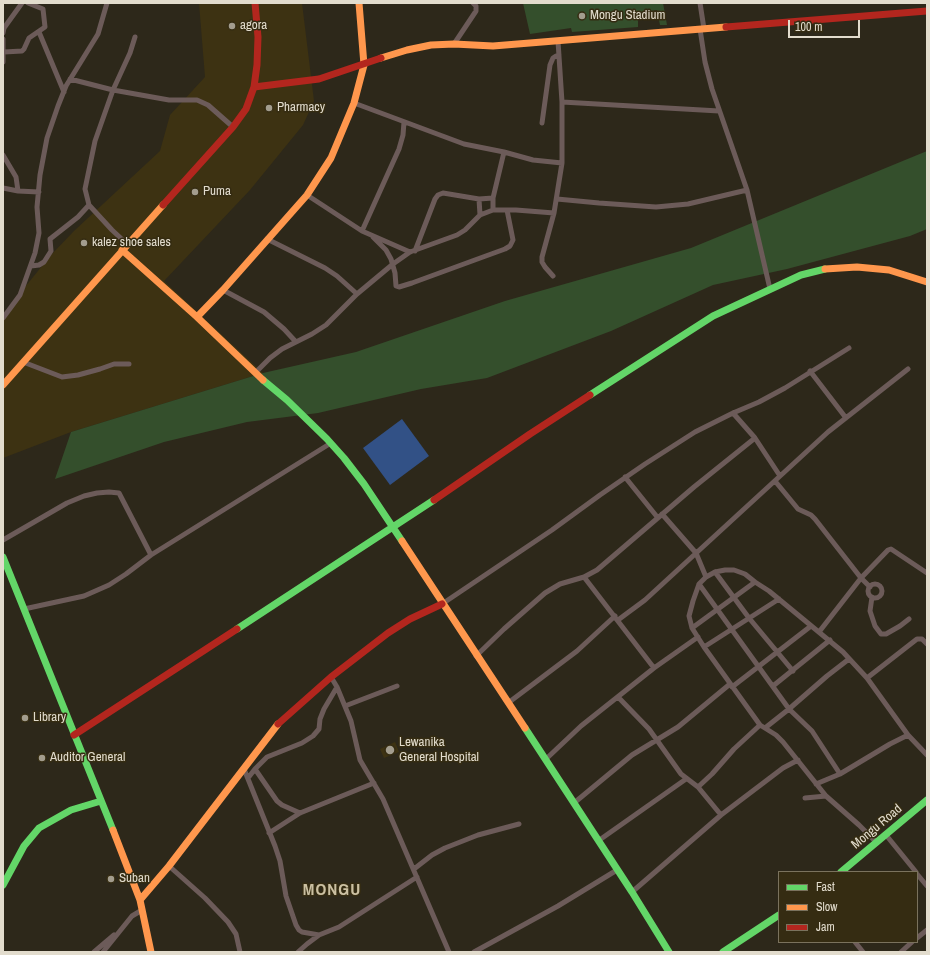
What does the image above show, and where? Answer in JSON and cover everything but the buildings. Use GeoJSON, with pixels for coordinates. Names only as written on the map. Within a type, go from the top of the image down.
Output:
{"type":"FeatureCollection","features":[{"type":"Feature","properties":{"kind":"street"},"geometry":{"type":"LineString","coordinates":[[3,33],[4,28],[22,3]]}},
{"type":"Feature","properties":{"kind":"street"},"geometry":{"type":"LineString","coordinates":[[4,52],[22,51],[29,38],[45,26],[44,11],[41,7],[28,3]]}},
{"type":"Feature","properties":{"kind":"street"},"geometry":{"type":"LineString","coordinates":[[3,318],[20,295],[31,266],[39,233],[37,207],[40,175],[47,138],[70,79],[98,34],[107,3]]}},
{"type":"Feature","properties":{"kind":"street"},"geometry":{"type":"LineString","coordinates":[[3,385],[233,127],[246,109],[254,87],[257,65],[258,37],[255,3]]}},
{"type":"Feature","properties":{"kind":"street"},"geometry":{"type":"LineString","coordinates":[[197,317],[223,290],[307,195],[331,158],[354,102],[364,65],[358,3]]}},
{"type":"Feature","properties":{"kind":"street"},"geometry":{"type":"LineString","coordinates":[[454,44],[476,11],[476,6],[472,3]]}},
{"type":"Feature","properties":{"kind":"street"},"geometry":{"type":"LineString","coordinates":[[700,3],[705,62],[719,111],[747,190],[770,289]]}},
{"type":"Feature","properties":{"kind":"street"},"geometry":{"type":"LineString","coordinates":[[254,87],[319,79],[407,50],[431,45],[454,44],[493,46],[927,11]]}},
{"type":"Feature","properties":{"kind":"street"},"geometry":{"type":"LineString","coordinates":[[39,32],[64,92]]}},
{"type":"Feature","properties":{"kind":"street"},"geometry":{"type":"LineString","coordinates":[[128,244],[112,230],[89,205],[85,188],[91,154],[113,90],[135,37]]}},
{"type":"Feature","properties":{"kind":"street"},"geometry":{"type":"LineString","coordinates":[[3,39],[3,62]]}},
{"type":"Feature","properties":{"kind":"street"},"geometry":{"type":"LineString","coordinates":[[553,276],[542,262],[542,257],[557,199],[562,163],[562,102],[558,41]]}},
{"type":"Feature","properties":{"kind":"street"},"geometry":{"type":"LineString","coordinates":[[542,123],[550,66],[553,58],[559,55]]}},
{"type":"Feature","properties":{"kind":"street"},"geometry":{"type":"LineString","coordinates":[[70,79],[113,90],[169,100],[197,100],[208,105],[233,127]]}},
{"type":"Feature","properties":{"kind":"street"},"geometry":{"type":"LineString","coordinates":[[354,102],[464,144],[504,152],[533,160],[562,163]]}},
{"type":"Feature","properties":{"kind":"street"},"geometry":{"type":"LineString","coordinates":[[562,102],[719,111]]}},
{"type":"Feature","properties":{"kind":"street"},"geometry":{"type":"LineString","coordinates":[[362,231],[399,149],[403,136],[404,122]]}},
{"type":"Feature","properties":{"kind":"street"},"geometry":{"type":"LineString","coordinates":[[493,210],[493,198],[504,152]]}},
{"type":"Feature","properties":{"kind":"street"},"geometry":{"type":"LineString","coordinates":[[3,155],[16,177],[18,191]]}},
{"type":"Feature","properties":{"kind":"street"},"geometry":{"type":"LineString","coordinates":[[3,188],[18,191],[39,192]]}},
{"type":"Feature","properties":{"kind":"street"},"geometry":{"type":"LineString","coordinates":[[557,199],[656,207],[688,204],[747,190]]}},
{"type":"Feature","properties":{"kind":"street"},"geometry":{"type":"LineString","coordinates":[[412,252],[438,195],[448,194],[479,199],[493,198]]}},
{"type":"Feature","properties":{"kind":"street"},"geometry":{"type":"LineString","coordinates":[[307,195],[373,237],[412,252]]}},
{"type":"Feature","properties":{"kind":"street"},"geometry":{"type":"LineString","coordinates":[[479,199],[480,215]]}},
{"type":"Feature","properties":{"kind":"street"},"geometry":{"type":"LineString","coordinates":[[31,266],[44,262],[52,251],[50,239],[78,217],[89,205]]}},
{"type":"Feature","properties":{"kind":"street"},"geometry":{"type":"LineString","coordinates":[[256,373],[276,354],[326,325],[357,294],[393,264],[412,252],[465,230],[480,215],[493,210],[554,213]]}},
{"type":"Feature","properties":{"kind":"street"},"geometry":{"type":"LineString","coordinates":[[373,237],[386,250],[393,264],[397,287],[412,283],[510,246],[513,240],[507,210]]}},
{"type":"Feature","properties":{"kind":"street"},"geometry":{"type":"LineString","coordinates":[[267,239],[325,268],[337,276],[357,294]]}},
{"type":"Feature","properties":{"kind":"street"},"geometry":{"type":"LineString","coordinates":[[122,250],[287,400],[331,443],[344,458],[364,484],[476,656],[546,759],[669,952]]}},
{"type":"Feature","properties":{"kind":"street"},"geometry":{"type":"LineString","coordinates":[[74,735],[392,528],[530,434],[713,316],[801,275],[832,268],[851,267],[889,270],[927,282]]}},
{"type":"Feature","properties":{"kind":"street"},"geometry":{"type":"LineString","coordinates":[[223,290],[264,312],[284,329],[296,342]]}},
{"type":"Feature","properties":{"kind":"street"},"geometry":{"type":"LineString","coordinates":[[140,900],[169,866],[274,728],[331,677],[388,633],[410,619],[442,604],[552,530],[625,477],[695,432],[759,402],[849,348]]}},
{"type":"Feature","properties":{"kind":"street"},"geometry":{"type":"LineString","coordinates":[[23,362],[62,377],[100,370],[114,364],[129,364]]}},
{"type":"Feature","properties":{"kind":"street"},"geometry":{"type":"LineString","coordinates":[[508,704],[617,618],[645,600],[828,432],[908,369]]}},
{"type":"Feature","properties":{"kind":"street"},"geometry":{"type":"LineString","coordinates":[[810,371],[846,418]]}},
{"type":"Feature","properties":{"kind":"street"},"geometry":{"type":"LineString","coordinates":[[733,413],[755,438],[780,476]]}},
{"type":"Feature","properties":{"kind":"street"},"geometry":{"type":"LineString","coordinates":[[476,656],[504,628],[545,593],[560,584],[584,577],[597,570],[694,487],[755,438]]}},
{"type":"Feature","properties":{"kind":"street"},"geometry":{"type":"LineString","coordinates":[[24,609],[84,596],[94,592],[126,574],[151,555],[331,443]]}},
{"type":"Feature","properties":{"kind":"street"},"geometry":{"type":"LineString","coordinates":[[625,477],[696,553],[706,577]]}},
{"type":"Feature","properties":{"kind":"street"},"geometry":{"type":"LineString","coordinates":[[775,481],[798,509],[811,515],[815,519],[861,578],[870,587]]}},
{"type":"Feature","properties":{"kind":"street"},"geometry":{"type":"LineString","coordinates":[[3,540],[67,503],[84,496],[97,493],[119,493],[151,555]]}},
{"type":"Feature","properties":{"kind":"street"},"geometry":{"type":"LineString","coordinates":[[819,632],[861,578],[888,550],[891,549],[927,573]]}},
{"type":"Feature","properties":{"kind":"street"},"geometry":{"type":"LineString","coordinates":[[3,557],[5,570],[24,609],[140,900],[151,952]]}},
{"type":"Feature","properties":{"kind":"street"},"geometry":{"type":"LineString","coordinates":[[877,843],[826,796],[783,742],[776,735],[762,727],[704,647],[692,628],[689,616],[699,584],[706,577],[715,572],[734,570],[745,574],[769,591],[830,640],[850,659],[867,678],[908,734],[927,754]]}},
{"type":"Feature","properties":{"kind":"street"},"geometry":{"type":"LineString","coordinates":[[715,572],[749,618],[793,671]]}},
{"type":"Feature","properties":{"kind":"street"},"geometry":{"type":"LineString","coordinates":[[584,577],[654,668]]}},
{"type":"Feature","properties":{"kind":"street"},"geometry":{"type":"LineString","coordinates":[[692,628],[755,582]]}},
{"type":"Feature","properties":{"kind":"street"},"geometry":{"type":"LineString","coordinates":[[699,584],[789,709],[812,731],[840,774]]}},
{"type":"Feature","properties":{"kind":"street"},"geometry":{"type":"LineString","coordinates":[[872,597],[874,598],[880,596],[882,591],[880,586],[875,584],[870,587],[868,592],[872,597],[870,611],[875,626],[881,634],[886,634],[894,630],[910,618]]}},
{"type":"Feature","properties":{"kind":"street"},"geometry":{"type":"LineString","coordinates":[[704,647],[779,599]]}},
{"type":"Feature","properties":{"kind":"street"},"geometry":{"type":"LineString","coordinates":[[574,803],[632,755],[678,727],[811,626]]}},
{"type":"Feature","properties":{"kind":"street"},"geometry":{"type":"LineString","coordinates":[[546,759],[581,726],[654,668],[698,637]]}},
{"type":"Feature","properties":{"kind":"street"},"geometry":{"type":"LineString","coordinates":[[867,678],[917,639],[922,639],[927,644]]}},
{"type":"Feature","properties":{"kind":"street"},"geometry":{"type":"LineString","coordinates":[[773,686],[830,640]]}},
{"type":"Feature","properties":{"kind":"street"},"geometry":{"type":"LineString","coordinates":[[698,787],[712,774],[730,753],[762,727],[789,709],[827,676],[850,659]]}},
{"type":"Feature","properties":{"kind":"street"},"geometry":{"type":"LineString","coordinates":[[331,677],[337,687],[351,721],[360,760],[365,771],[383,799],[450,952]]}},
{"type":"Feature","properties":{"kind":"street"},"geometry":{"type":"LineString","coordinates":[[345,706],[397,686]]}},
{"type":"Feature","properties":{"kind":"street"},"geometry":{"type":"LineString","coordinates":[[248,778],[267,757],[302,742],[317,732],[324,709],[337,687]]}},
{"type":"Feature","properties":{"kind":"street"},"geometry":{"type":"LineString","coordinates":[[618,697],[645,724],[678,770],[686,779],[698,787],[721,815]]}},
{"type":"Feature","properties":{"kind":"street"},"geometry":{"type":"LineString","coordinates":[[816,784],[840,774],[908,734]]}},
{"type":"Feature","properties":{"kind":"street"},"geometry":{"type":"LineString","coordinates":[[632,892],[721,815],[783,768],[798,760]]}},
{"type":"Feature","properties":{"kind":"street"},"geometry":{"type":"LineString","coordinates":[[244,769],[280,861],[286,896],[299,930],[319,935]]}},
{"type":"Feature","properties":{"kind":"street"},"geometry":{"type":"LineString","coordinates":[[255,769],[277,801],[282,805],[300,813]]}},
{"type":"Feature","properties":{"kind":"street"},"geometry":{"type":"LineString","coordinates":[[598,841],[618,825],[686,779]]}},
{"type":"Feature","properties":{"kind":"street"},"geometry":{"type":"LineString","coordinates":[[270,833],[300,813],[374,783]]}},
{"type":"Feature","properties":{"kind":"street"},"geometry":{"type":"LineString","coordinates":[[805,798],[826,796]]}},
{"type":"Feature","properties":{"kind":"street"},"geometry":{"type":"LineString","coordinates":[[3,885],[24,846],[39,828],[71,810],[101,800]]}},
{"type":"Feature","properties":{"kind":"street","name":"Mongu Road"},"geometry":{"type":"LineString","coordinates":[[842,871],[927,800]]}},
{"type":"Feature","properties":{"kind":"street"},"geometry":{"type":"LineString","coordinates":[[414,869],[432,854],[445,848],[478,835],[519,824]]}},
{"type":"Feature","properties":{"kind":"street"},"geometry":{"type":"LineString","coordinates":[[886,835],[914,871]]}},
{"type":"Feature","properties":{"kind":"street"},"geometry":{"type":"LineString","coordinates":[[169,866],[205,898],[228,922],[236,934],[240,952]]}},
{"type":"Feature","properties":{"kind":"street"},"geometry":{"type":"LineString","coordinates":[[474,952],[558,906],[617,870]]}},
{"type":"Feature","properties":{"kind":"street"},"geometry":{"type":"LineString","coordinates":[[918,875],[927,886]]}},
{"type":"Feature","properties":{"kind":"street"},"geometry":{"type":"LineString","coordinates":[[298,952],[319,935],[339,927],[416,877]]}},
{"type":"Feature","properties":{"kind":"street"},"geometry":{"type":"LineString","coordinates":[[103,952],[132,916],[142,910]]}},
{"type":"Feature","properties":{"kind":"street"},"geometry":{"type":"LineString","coordinates":[[723,952],[778,916]]}},
{"type":"Feature","properties":{"kind":"street"},"geometry":{"type":"LineString","coordinates":[[918,937],[927,930]]}},
{"type":"Feature","properties":{"kind":"street"},"geometry":{"type":"LineString","coordinates":[[94,952],[108,939],[118,933]]}},
{"type":"Feature","properties":{"kind":"street"},"geometry":{"type":"LineString","coordinates":[[856,943],[863,952]]}},
{"type":"Feature","properties":{"kind":"street"},"geometry":{"type":"LineString","coordinates":[[901,952],[911,943]]}},
{"type":"Feature","properties":{"kind":"shaded area"},"geometry":{"type":"Polygon","coordinates":[[[199,3],[302,3],[314,101],[303,125],[250,190],[164,281],[263,373],[71,432],[3,458],[3,314],[51,255],[74,231],[160,151],[170,115],[205,77],[199,3]]]}},
{"type":"Feature","properties":{"kind":"shaded area","name":"Lewanika General Hospital"},"geometry":{"type":"Polygon","coordinates":[[[395,742],[399,752],[384,758],[380,749],[395,742]]]}},
{"type":"Feature","properties":{"kind":"green space","name":"Mongu Stadium"},"geometry":{"type":"Polygon","coordinates":[[[523,3],[663,3],[667,25],[660,25],[657,10],[638,13],[638,27],[572,32],[571,28],[530,34],[523,3]]]}},
{"type":"Feature","properties":{"kind":"green space"},"geometry":{"type":"Polygon","coordinates":[[[927,151],[927,229],[910,236],[787,269],[713,285],[611,331],[487,378],[421,389],[318,413],[247,422],[164,442],[55,479],[71,432],[263,373],[356,352],[505,301],[691,248],[927,151]]]}},
{"type":"Feature","properties":{"kind":"water"},"geometry":{"type":"Polygon","coordinates":[[[402,419],[429,456],[390,485],[363,448],[402,419]]]}},
{"type":"Feature","properties":{"kind":"traffic: fast"},"geometry":{"type":"LineString","coordinates":[[590,395],[713,316],[801,275],[825,269]]}},
{"type":"Feature","properties":{"kind":"traffic: fast"},"geometry":{"type":"LineString","coordinates":[[263,380],[287,400],[344,458],[364,484],[402,541]]}},
{"type":"Feature","properties":{"kind":"traffic: fast"},"geometry":{"type":"LineString","coordinates":[[237,629],[434,500]]}},
{"type":"Feature","properties":{"kind":"traffic: fast"},"geometry":{"type":"LineString","coordinates":[[3,557],[113,830]]}},
{"type":"Feature","properties":{"kind":"traffic: fast"},"geometry":{"type":"LineString","coordinates":[[525,728],[632,892],[669,952]]}},
{"type":"Feature","properties":{"kind":"traffic: fast"},"geometry":{"type":"LineString","coordinates":[[842,871],[927,800]]}},
{"type":"Feature","properties":{"kind":"traffic: fast"},"geometry":{"type":"LineString","coordinates":[[3,885],[24,846],[39,828],[71,810],[101,801]]}},
{"type":"Feature","properties":{"kind":"traffic: fast"},"geometry":{"type":"LineString","coordinates":[[723,952],[778,916]]}},
{"type":"Feature","properties":{"kind":"traffic: slow"},"geometry":{"type":"LineString","coordinates":[[197,317],[223,290],[307,195],[331,158],[354,103],[364,65],[359,3]]}},
{"type":"Feature","properties":{"kind":"traffic: slow"},"geometry":{"type":"LineString","coordinates":[[381,58],[407,50],[431,45],[454,44],[493,46],[726,27]]}},
{"type":"Feature","properties":{"kind":"traffic: slow"},"geometry":{"type":"LineString","coordinates":[[3,385],[163,205]]}},
{"type":"Feature","properties":{"kind":"traffic: slow"},"geometry":{"type":"LineString","coordinates":[[122,250],[197,317],[263,380]]}},
{"type":"Feature","properties":{"kind":"traffic: slow"},"geometry":{"type":"LineString","coordinates":[[825,269],[857,267],[889,270],[927,282]]}},
{"type":"Feature","properties":{"kind":"traffic: slow"},"geometry":{"type":"LineString","coordinates":[[402,541],[525,728]]}},
{"type":"Feature","properties":{"kind":"traffic: slow"},"geometry":{"type":"LineString","coordinates":[[140,900],[169,866],[278,724]]}},
{"type":"Feature","properties":{"kind":"traffic: slow"},"geometry":{"type":"LineString","coordinates":[[113,830],[140,900],[151,952]]}},
{"type":"Feature","properties":{"kind":"traffic: jam"},"geometry":{"type":"LineString","coordinates":[[163,205],[233,127],[246,109],[254,87],[257,65],[258,37],[255,3]]}},
{"type":"Feature","properties":{"kind":"traffic: jam"},"geometry":{"type":"LineString","coordinates":[[726,27],[927,11]]}},
{"type":"Feature","properties":{"kind":"traffic: jam"},"geometry":{"type":"LineString","coordinates":[[254,87],[319,79],[381,58]]}},
{"type":"Feature","properties":{"kind":"traffic: jam"},"geometry":{"type":"LineString","coordinates":[[434,500],[590,395]]}},
{"type":"Feature","properties":{"kind":"traffic: jam"},"geometry":{"type":"LineString","coordinates":[[278,724],[331,677],[388,633],[410,619],[442,604]]}},
{"type":"Feature","properties":{"kind":"traffic: jam"},"geometry":{"type":"LineString","coordinates":[[74,735],[237,629]]}},
{"type":"Feature","properties":{"kind":"place","name":"Mongu Stadium"},"geometry":{"type":"Point","coordinates":[582,16]}},
{"type":"Feature","properties":{"kind":"place","name":"agora"},"geometry":{"type":"Point","coordinates":[232,26]}},
{"type":"Feature","properties":{"kind":"place","name":"Pharmacy"},"geometry":{"type":"Point","coordinates":[269,108]}},
{"type":"Feature","properties":{"kind":"place","name":"Puma"},"geometry":{"type":"Point","coordinates":[195,192]}},
{"type":"Feature","properties":{"kind":"place","name":"kalez shoe sales"},"geometry":{"type":"Point","coordinates":[84,243]}},
{"type":"Feature","properties":{"kind":"place","name":"Library"},"geometry":{"type":"Point","coordinates":[25,718]}},
{"type":"Feature","properties":{"kind":"place","name":"Lewanika General Hospital"},"geometry":{"type":"Point","coordinates":[390,750]}},
{"type":"Feature","properties":{"kind":"place","name":"Auditor General"},"geometry":{"type":"Point","coordinates":[42,758]}},
{"type":"Feature","properties":{"kind":"place","name":"Suban"},"geometry":{"type":"Point","coordinates":[111,879]}},
{"type":"Feature","properties":{"kind":"district","name":"MONGU"},"geometry":{"type":"Point","coordinates":[332,890]}}]}
